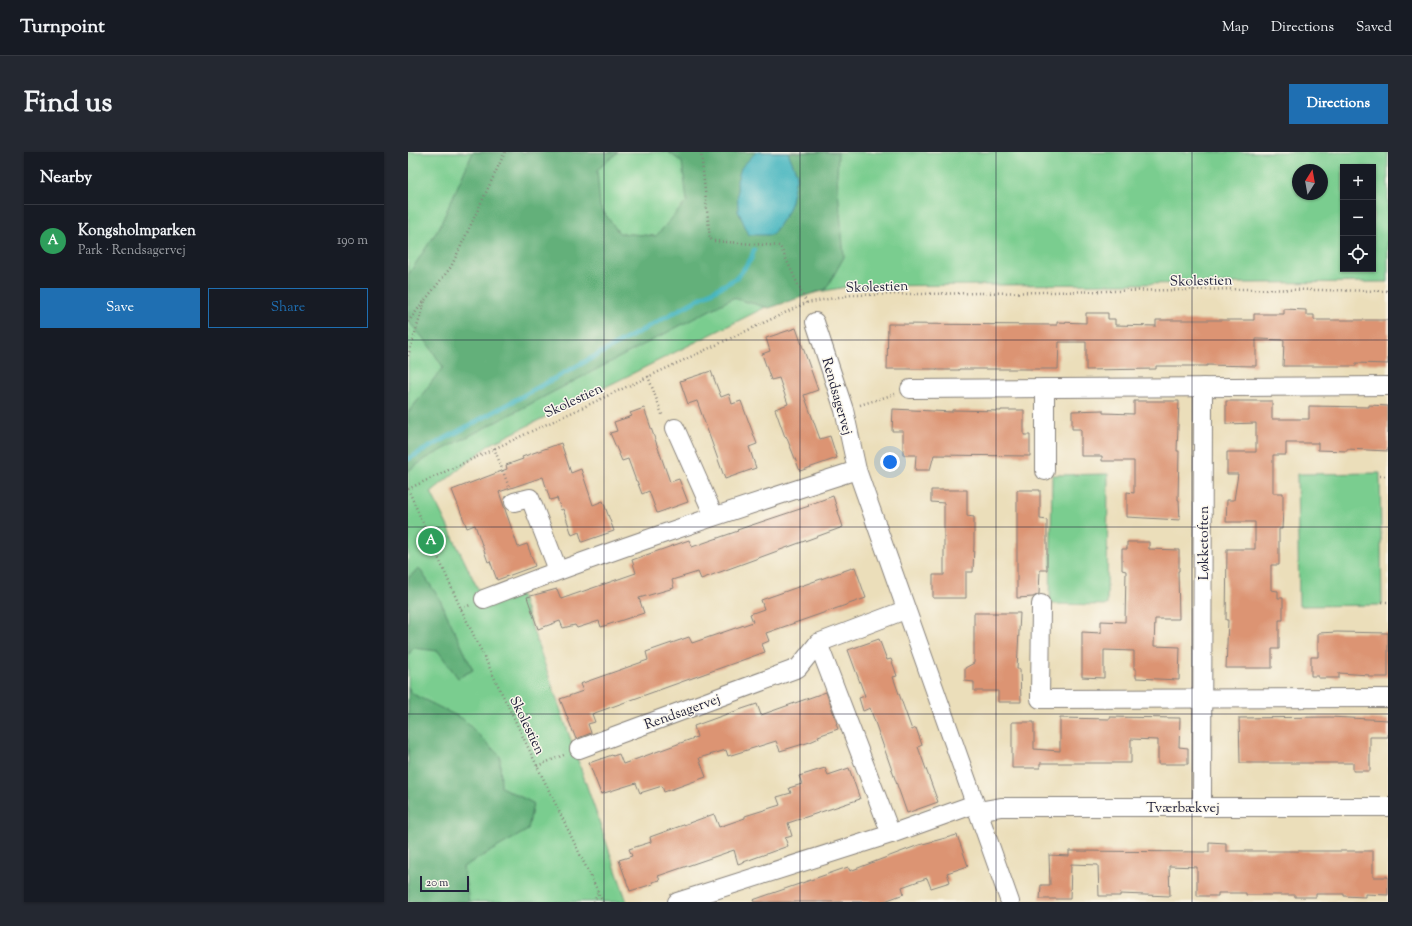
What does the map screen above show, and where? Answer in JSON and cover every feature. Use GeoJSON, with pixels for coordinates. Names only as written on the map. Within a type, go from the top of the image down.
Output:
{"type":"FeatureCollection","features":[{"type":"Feature","properties":{"kind":"street","name":"Rendsagervej"},"geometry":{"type":"LineString","coordinates":[[815,322],[844,410],[857,470],[905,610],[1010,902]]}},
{"type":"Feature","properties":{"kind":"street"},"geometry":{"type":"LineString","coordinates":[[910,389],[1388,386]]}},
{"type":"Feature","properties":{"kind":"street","name":"Løkketoften"},"geometry":{"type":"LineString","coordinates":[[1202,806],[1203,387]]}},
{"type":"Feature","properties":{"kind":"street"},"geometry":{"type":"LineString","coordinates":[[1045,388],[1045,471]]}},
{"type":"Feature","properties":{"kind":"street"},"geometry":{"type":"LineString","coordinates":[[675,428],[714,516]]}},
{"type":"Feature","properties":{"kind":"street"},"geometry":{"type":"LineString","coordinates":[[484,599],[558,570],[714,516],[857,470]]}},
{"type":"Feature","properties":{"kind":"street"},"geometry":{"type":"LineString","coordinates":[[514,502],[530,498],[558,570]]}},
{"type":"Feature","properties":{"kind":"street"},"geometry":{"type":"LineString","coordinates":[[1041,604],[1040,699],[1388,698]]}},
{"type":"Feature","properties":{"kind":"street"},"geometry":{"type":"LineString","coordinates":[[891,834],[818,643],[905,610]]}},
{"type":"Feature","properties":{"kind":"street","name":"Rendsagervej"},"geometry":{"type":"LineString","coordinates":[[579,749],[798,668],[818,643]]}},
{"type":"Feature","properties":{"kind":"street","name":"Tværbækvej"},"geometry":{"type":"LineString","coordinates":[[977,808],[1202,806],[1388,807]]}},
{"type":"Feature","properties":{"kind":"street"},"geometry":{"type":"LineString","coordinates":[[678,902],[977,808]]}},
{"type":"Feature","properties":{"kind":"path"},"geometry":{"type":"LineString","coordinates":[[408,322],[452,267],[505,152]]}},
{"type":"Feature","properties":{"kind":"path"},"geometry":{"type":"LineString","coordinates":[[701,152],[710,239],[714,241],[780,246],[806,303]]}},
{"type":"Feature","properties":{"kind":"path","name":"Skolestien"},"geometry":{"type":"LineString","coordinates":[[603,902],[461,609],[408,489],[806,303],[851,295],[1245,289],[1388,291]]}},
{"type":"Feature","properties":{"kind":"path"},"geometry":{"type":"LineString","coordinates":[[408,356],[426,299]]}},
{"type":"Feature","properties":{"kind":"path"},"geometry":{"type":"LineString","coordinates":[[648,376],[667,431],[675,428]]}},
{"type":"Feature","properties":{"kind":"path"},"geometry":{"type":"LineString","coordinates":[[844,410],[910,389]]}},
{"type":"Feature","properties":{"kind":"path"},"geometry":{"type":"LineString","coordinates":[[494,448],[514,502]]}},
{"type":"Feature","properties":{"kind":"path"},"geometry":{"type":"LineString","coordinates":[[1380,476],[1388,476]]}},
{"type":"Feature","properties":{"kind":"path"},"geometry":{"type":"LineString","coordinates":[[1382,602],[1388,602]]}},
{"type":"Feature","properties":{"kind":"path"},"geometry":{"type":"LineString","coordinates":[[536,766],[579,749]]}},
{"type":"Feature","properties":{"kind":"path"},"geometry":{"type":"LineString","coordinates":[[594,902],[598,892]]}},
{"type":"Feature","properties":{"kind":"green space"},"geometry":{"type":"Polygon","coordinates":[[[408,152],[1388,152],[1388,282],[851,286],[782,299],[489,445],[431,492],[478,589],[519,590],[627,902],[408,902],[408,152]]]}},
{"type":"Feature","properties":{"kind":"green space"},"geometry":{"type":"Polygon","coordinates":[[[473,152],[618,152],[597,170],[600,207],[619,233],[656,236],[687,201],[682,162],[668,152],[838,152],[837,177],[844,257],[826,289],[769,308],[733,298],[427,458],[408,471],[408,413],[443,367],[426,341],[408,321],[408,275],[439,228],[473,152]]]}},
{"type":"Feature","properties":{"kind":"green space"},"geometry":{"type":"Polygon","coordinates":[[[1380,473],[1382,605],[1299,606],[1297,474],[1380,473]]]}},
{"type":"Feature","properties":{"kind":"green space"},"geometry":{"type":"Polygon","coordinates":[[[1108,474],[1107,605],[1050,604],[1052,475],[1108,474]]]}},
{"type":"Feature","properties":{"kind":"green space"},"geometry":{"type":"Polygon","coordinates":[[[419,568],[439,598],[473,670],[458,678],[438,651],[413,648],[408,656],[408,578],[419,568]]]}},
{"type":"Feature","properties":{"kind":"green space"},"geometry":{"type":"Polygon","coordinates":[[[408,687],[413,694],[463,719],[500,756],[501,787],[533,803],[528,830],[463,867],[469,902],[408,902],[408,687]]]}},
{"type":"Feature","properties":{"kind":"water"},"geometry":{"type":"Polygon","coordinates":[[[756,152],[788,152],[797,174],[789,210],[772,235],[749,235],[738,211],[737,181],[741,168],[756,152]]]}},
{"type":"Feature","properties":{"kind":"building"},"geometry":{"type":"Polygon","coordinates":[[[1284,309],[1306,310],[1306,315],[1314,315],[1314,320],[1388,320],[1388,364],[1356,363],[1356,366],[1283,366],[1284,340],[1256,339],[1256,366],[1156,366],[1156,369],[1086,370],[1086,342],[1059,342],[1058,369],[887,369],[888,324],[1057,325],[1057,322],[1086,323],[1086,313],[1108,313],[1108,319],[1115,319],[1115,325],[1156,326],[1156,320],[1254,320],[1254,314],[1284,314],[1284,309]]]}},
{"type":"Feature","properties":{"kind":"building"},"geometry":{"type":"Polygon","coordinates":[[[796,328],[818,390],[804,395],[820,439],[830,436],[837,458],[800,471],[775,409],[788,404],[779,378],[771,380],[762,354],[770,351],[766,338],[796,328]]]}},
{"type":"Feature","properties":{"kind":"building"},"geometry":{"type":"Polygon","coordinates":[[[711,371],[721,397],[729,394],[732,404],[741,401],[757,444],[749,447],[756,468],[725,479],[697,401],[688,404],[680,381],[711,371]]]}},
{"type":"Feature","properties":{"kind":"building"},"geometry":{"type":"Polygon","coordinates":[[[1134,401],[1179,401],[1177,451],[1179,451],[1178,500],[1180,520],[1127,517],[1127,492],[1134,493],[1134,461],[1102,461],[1102,456],[1081,456],[1081,429],[1072,429],[1072,411],[1103,410],[1103,413],[1134,414],[1134,401]]]}},
{"type":"Feature","properties":{"kind":"building"},"geometry":{"type":"Polygon","coordinates":[[[1226,401],[1272,401],[1272,419],[1309,419],[1309,406],[1388,406],[1388,451],[1347,449],[1347,451],[1318,450],[1318,443],[1286,443],[1286,455],[1273,455],[1273,493],[1283,493],[1283,511],[1282,529],[1279,529],[1279,565],[1271,565],[1271,590],[1278,591],[1278,598],[1283,598],[1283,620],[1279,620],[1279,649],[1272,649],[1272,668],[1226,668],[1228,620],[1226,620],[1227,549],[1255,549],[1255,522],[1226,522],[1227,500],[1234,500],[1238,474],[1227,474],[1227,452],[1256,452],[1256,423],[1226,424],[1226,401]]]}},
{"type":"Feature","properties":{"kind":"building"},"geometry":{"type":"Polygon","coordinates":[[[644,408],[670,482],[679,479],[688,502],[657,513],[649,491],[642,494],[628,459],[622,461],[610,433],[617,431],[614,422],[632,416],[630,413],[644,408]]]}},
{"type":"Feature","properties":{"kind":"building"},"geometry":{"type":"Polygon","coordinates":[[[893,409],[952,412],[952,410],[1024,410],[1024,435],[1030,435],[1030,456],[934,455],[930,470],[915,470],[916,455],[903,455],[903,431],[892,431],[893,409]]]}},
{"type":"Feature","properties":{"kind":"building"},"geometry":{"type":"Polygon","coordinates":[[[561,443],[571,473],[581,469],[593,505],[603,501],[614,531],[582,542],[579,532],[572,535],[563,509],[561,510],[557,498],[550,500],[543,477],[499,492],[518,547],[527,544],[535,566],[497,580],[490,561],[488,562],[475,525],[467,528],[452,490],[507,469],[506,465],[523,459],[522,457],[561,443]]]}},
{"type":"Feature","properties":{"kind":"building"},"geometry":{"type":"Polygon","coordinates":[[[931,490],[967,490],[967,516],[974,517],[974,544],[973,572],[966,572],[966,598],[933,598],[933,575],[944,575],[944,503],[931,502],[931,490]]]}},
{"type":"Feature","properties":{"kind":"building"},"geometry":{"type":"Polygon","coordinates":[[[1017,490],[1040,490],[1040,519],[1047,520],[1047,570],[1040,570],[1039,594],[1033,597],[1017,598],[1017,490]]]}},
{"type":"Feature","properties":{"kind":"building"},"geometry":{"type":"Polygon","coordinates":[[[833,496],[843,527],[701,579],[698,572],[672,580],[674,588],[639,598],[644,613],[601,627],[599,621],[577,628],[575,625],[563,628],[560,621],[538,629],[527,597],[557,589],[561,599],[636,573],[632,560],[689,540],[692,547],[809,506],[808,505],[833,496]]]}},
{"type":"Feature","properties":{"kind":"building"},"geometry":{"type":"Polygon","coordinates":[[[1127,542],[1149,542],[1149,549],[1179,550],[1179,619],[1155,619],[1154,646],[1180,647],[1179,680],[1136,678],[1136,669],[1134,669],[1134,651],[1104,650],[1104,678],[1082,677],[1082,632],[1101,633],[1101,621],[1125,622],[1126,571],[1122,570],[1122,549],[1127,549],[1127,542]]]}},
{"type":"Feature","properties":{"kind":"building"},"geometry":{"type":"Polygon","coordinates":[[[855,567],[866,598],[766,633],[769,641],[762,644],[765,652],[592,714],[595,722],[588,724],[591,733],[576,739],[560,699],[583,691],[580,684],[648,660],[646,652],[689,637],[692,643],[753,622],[750,614],[764,609],[761,600],[855,567]]]}},
{"type":"Feature","properties":{"kind":"building"},"geometry":{"type":"Polygon","coordinates":[[[974,613],[1020,613],[1017,669],[1020,669],[1021,702],[998,702],[998,691],[974,691],[974,682],[965,681],[965,668],[974,663],[974,613]]]}},
{"type":"Feature","properties":{"kind":"building"},"geometry":{"type":"Polygon","coordinates":[[[1318,633],[1388,633],[1388,677],[1369,677],[1369,675],[1339,673],[1339,678],[1318,678],[1318,676],[1311,676],[1311,657],[1318,657],[1318,633]]]}},
{"type":"Feature","properties":{"kind":"building"},"geometry":{"type":"Polygon","coordinates":[[[879,639],[887,660],[891,659],[894,667],[897,676],[893,677],[912,730],[916,728],[922,745],[918,747],[938,802],[907,813],[870,708],[863,711],[859,698],[865,696],[848,650],[879,639]]]}},
{"type":"Feature","properties":{"kind":"building"},"geometry":{"type":"Polygon","coordinates":[[[826,692],[838,729],[818,736],[819,738],[810,742],[780,751],[776,741],[728,756],[726,750],[699,758],[706,777],[664,792],[662,786],[640,793],[636,783],[601,794],[589,763],[619,754],[623,764],[697,737],[694,726],[727,714],[757,704],[761,715],[826,692]]]}},
{"type":"Feature","properties":{"kind":"building"},"geometry":{"type":"Polygon","coordinates":[[[1110,717],[1180,718],[1179,747],[1188,748],[1188,764],[1158,764],[1158,740],[1131,739],[1131,763],[1040,763],[1040,768],[1012,768],[1012,722],[1034,722],[1034,749],[1060,751],[1060,718],[1110,719],[1110,717]]]}},
{"type":"Feature","properties":{"kind":"building"},"geometry":{"type":"Polygon","coordinates":[[[1330,717],[1388,720],[1388,737],[1370,737],[1370,771],[1353,771],[1353,763],[1240,763],[1239,718],[1330,717]]]}},
{"type":"Feature","properties":{"kind":"building"},"geometry":{"type":"Polygon","coordinates":[[[825,768],[828,775],[849,768],[860,799],[788,823],[792,836],[785,838],[788,846],[738,864],[734,850],[658,876],[660,880],[652,882],[653,884],[630,891],[619,860],[632,856],[629,849],[651,842],[650,837],[714,814],[719,827],[745,818],[745,816],[780,805],[777,797],[791,793],[789,788],[802,784],[799,776],[825,768]]]}},
{"type":"Feature","properties":{"kind":"building"},"geometry":{"type":"Polygon","coordinates":[[[957,835],[968,866],[947,873],[950,882],[931,888],[927,878],[902,887],[904,894],[882,902],[754,902],[753,900],[848,867],[850,871],[919,845],[957,835]]]}},
{"type":"Feature","properties":{"kind":"building"},"geometry":{"type":"Polygon","coordinates":[[[1209,842],[1226,843],[1226,851],[1373,851],[1373,877],[1388,877],[1388,895],[1365,894],[1365,897],[1344,896],[1344,894],[1316,894],[1316,897],[1295,897],[1295,895],[1246,895],[1246,893],[1218,893],[1218,896],[1197,896],[1197,867],[1169,866],[1170,896],[1120,894],[1120,896],[1099,896],[1098,865],[1071,864],[1070,899],[1040,899],[1041,885],[1050,885],[1049,855],[1069,856],[1069,851],[1209,852],[1209,842]]]}},
{"type":"Feature","properties":{"kind":"waterway"},"geometry":{"type":"LineString","coordinates":[[408,459],[737,278],[751,259],[754,250]]}},
{"type":"Feature","properties":{"kind":"place","name":"Kongsholmparken"},"geometry":{"type":"Point","coordinates":[431,541]}}]}
